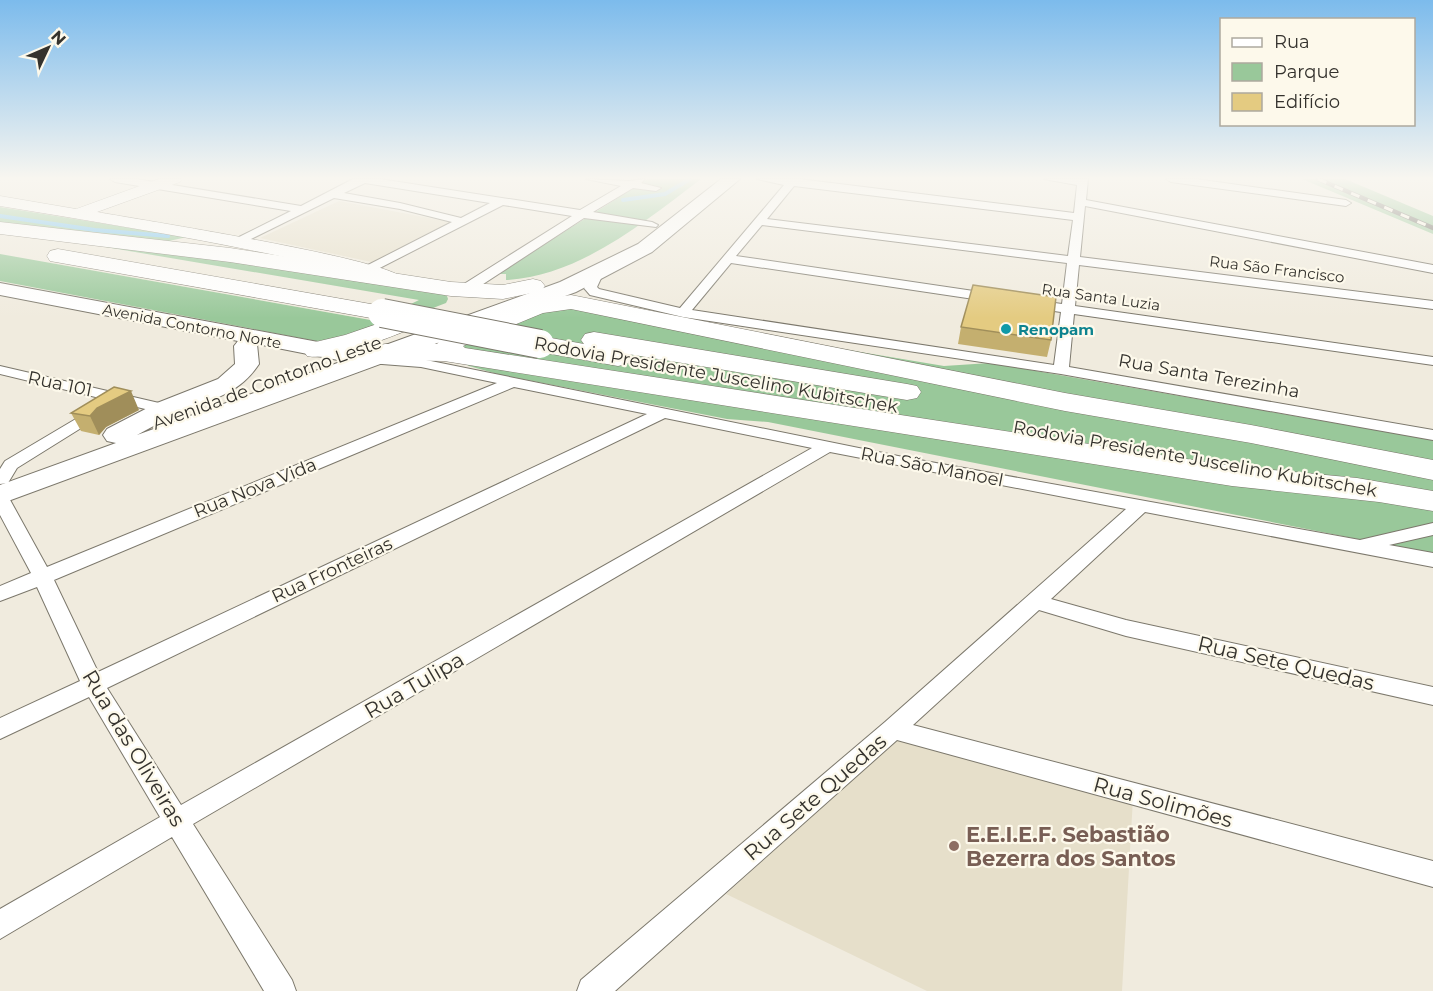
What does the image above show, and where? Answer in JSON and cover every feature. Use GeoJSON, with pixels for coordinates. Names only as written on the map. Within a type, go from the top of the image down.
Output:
{"type":"FeatureCollection","features":[{"type":"Feature","properties":{"kind":"highway"},"geometry":{"type":"LineString","coordinates":[[0,228],[230,255],[395,300],[449,289],[502,292],[533,286]]}},
{"type":"Feature","properties":{"kind":"highway","name":"Rodovia Presidente Juscelino Kubitschek"},"geometry":{"type":"LineString","coordinates":[[0,236],[395,300],[548,339],[1433,501]]}},
{"type":"Feature","properties":{"kind":"highway","name":"Rodovia Presidente Juscelino Kubitschek"},"geometry":{"type":"LineString","coordinates":[[0,246],[395,300]]}},
{"type":"Feature","properties":{"kind":"highway"},"geometry":{"type":"LineString","coordinates":[[316,350],[353,341],[453,305],[458,298],[449,289]]}},
{"type":"Feature","properties":{"kind":"highway"},"geometry":{"type":"LineString","coordinates":[[457,355],[449,348],[450,343],[455,339],[569,295],[1065,402],[1251,434],[1433,470]]}},
{"type":"Feature","properties":{"kind":"highway","name":"Rodovia Presidente Juscelino Kubitschek"},"geometry":{"type":"LineString","coordinates":[[548,339],[1433,480]]}},
{"type":"Feature","properties":{"kind":"highway"},"geometry":{"type":"LineString","coordinates":[[386,352],[426,351],[457,355],[1232,476],[1378,492]]}},
{"type":"Feature","properties":{"kind":"main road","name":"Avenida de Contorno Leste"},"geometry":{"type":"LineString","coordinates":[[2,480],[349,360],[606,255],[652,225]]}},
{"type":"Feature","properties":{"kind":"main road","name":"Avenida de Contorno Leste"},"geometry":{"type":"LineString","coordinates":[[2,480],[104,442],[199,402],[349,360],[386,352],[569,295],[597,274],[645,248],[674,225]]}},
{"type":"Feature","properties":{"kind":"main road","name":"Avenida Contorno Norte"},"geometry":{"type":"LineString","coordinates":[[0,289],[251,343],[316,350],[349,360]]}},
{"type":"Feature","properties":{"kind":"main road"},"geometry":{"type":"LineString","coordinates":[[0,299],[251,343],[247,364],[240,374],[211,398],[166,409],[104,442]]}},
{"type":"Feature","properties":{"kind":"street"},"geometry":{"type":"LineString","coordinates":[[140,225],[239,241],[368,270],[395,300]]}},
{"type":"Feature","properties":{"kind":"street"},"geometry":{"type":"LineString","coordinates":[[239,241],[272,225]]}},
{"type":"Feature","properties":{"kind":"street"},"geometry":{"type":"LineString","coordinates":[[368,270],[455,225]]}},
{"type":"Feature","properties":{"kind":"street"},"geometry":{"type":"LineString","coordinates":[[449,289],[469,287],[563,225]]}},
{"type":"Feature","properties":{"kind":"street"},"geometry":{"type":"LineString","coordinates":[[597,274],[590,288],[595,292],[683,313],[757,225]]}},
{"type":"Feature","properties":{"kind":"street","name":"Rua São Francisco"},"geometry":{"type":"LineString","coordinates":[[794,225],[1433,305]]}},
{"type":"Feature","properties":{"kind":"street"},"geometry":{"type":"LineString","coordinates":[[1061,370],[1077,225]]}},
{"type":"Feature","properties":{"kind":"street"},"geometry":{"type":"LineString","coordinates":[[1203,225],[1433,269]]}},
{"type":"Feature","properties":{"kind":"street","name":"Rua Santa Luzia"},"geometry":{"type":"LineString","coordinates":[[729,260],[1433,361]]}},
{"type":"Feature","properties":{"kind":"street","name":"Rua Santa Terezinha"},"geometry":{"type":"LineString","coordinates":[[683,313],[1061,370],[1433,435]]}},
{"type":"Feature","properties":{"kind":"street","name":"Rua São Manoel"},"geometry":{"type":"LineString","coordinates":[[349,360],[405,361],[903,462],[1433,560]]}},
{"type":"Feature","properties":{"kind":"street","name":"Rua 101"},"geometry":{"type":"LineString","coordinates":[[0,370],[166,409]]}},
{"type":"Feature","properties":{"kind":"street","name":"Rua Nova Vida"},"geometry":{"type":"LineString","coordinates":[[0,594],[510,383]]}},
{"type":"Feature","properties":{"kind":"street","name":"Rua 101"},"geometry":{"type":"LineString","coordinates":[[2,480],[121,397]]}},
{"type":"Feature","properties":{"kind":"street","name":"Rua Fronteiras"},"geometry":{"type":"LineString","coordinates":[[0,729],[664,412]]}},
{"type":"Feature","properties":{"kind":"street","name":"Rua Tulipa"},"geometry":{"type":"LineString","coordinates":[[0,925],[178,820],[829,446]]}},
{"type":"Feature","properties":{"kind":"street","name":"Rua das Oliveiras"},"geometry":{"type":"LineString","coordinates":[[2,480],[42,576],[93,684],[281,991]]}},
{"type":"Feature","properties":{"kind":"street","name":"Rua Sete Quedas"},"geometry":{"type":"LineString","coordinates":[[591,991],[893,729],[1141,506]]}},
{"type":"Feature","properties":{"kind":"street"},"geometry":{"type":"LineString","coordinates":[[1356,546],[1433,529]]}},
{"type":"Feature","properties":{"kind":"street","name":"Rua Sete Quedas"},"geometry":{"type":"LineString","coordinates":[[1035,601],[1071,614],[1126,628],[1433,696]]}},
{"type":"Feature","properties":{"kind":"street","name":"Rua Solimões"},"geometry":{"type":"LineString","coordinates":[[893,729],[1433,873]]}},
{"type":"Feature","properties":{"kind":"shaded area"},"geometry":{"type":"Polygon","coordinates":[[[287,225],[445,225],[376,263],[260,238],[287,225]]]}},
{"type":"Feature","properties":{"kind":"shaded area","name":"E.E.I.E.F. Sebastião Bezerra dos Santos"},"geometry":{"type":"Polygon","coordinates":[[[900,737],[1133,798],[1122,991],[927,991],[726,894],[900,737]]]}},
{"type":"Feature","properties":{"kind":"green space"},"geometry":{"type":"Polygon","coordinates":[[[3,225],[114,225],[187,237],[169,241],[3,225]]]}},
{"type":"Feature","properties":{"kind":"green space"},"geometry":{"type":"Polygon","coordinates":[[[574,225],[639,225],[585,258],[560,269],[506,280],[506,274],[497,274],[574,225]]]}},
{"type":"Feature","properties":{"kind":"green space"},"geometry":{"type":"Polygon","coordinates":[[[1412,225],[1433,225],[1433,234],[1412,225]]]}},
{"type":"Feature","properties":{"kind":"green space"},"geometry":{"type":"Polygon","coordinates":[[[70,241],[227,258],[442,294],[448,299],[446,303],[382,327],[349,336],[316,341],[0,281],[0,254],[376,321],[419,300],[70,241]]]}},
{"type":"Feature","properties":{"kind":"green space"},"geometry":{"type":"Polygon","coordinates":[[[551,307],[610,310],[944,366],[990,363],[1433,440],[1433,554],[768,422],[727,419],[501,375],[469,366],[460,360],[457,339],[551,307]]]}},
{"type":"Feature","properties":{"kind":"building"},"geometry":{"type":"Polygon","coordinates":[[[973,285],[1056,297],[1051,340],[961,327],[973,285]]]}},
{"type":"Feature","properties":{"kind":"building"},"geometry":{"type":"Polygon","coordinates":[[[114,387],[131,391],[97,408],[90,416],[71,413],[114,387]]]}},
{"type":"Feature","properties":{"kind":"waterway"},"geometry":{"type":"LineString","coordinates":[[63,225],[168,236]]}},
{"type":"Feature","properties":{"kind":"railway"},"geometry":{"type":"LineString","coordinates":[[1427,225],[1433,228]]}},
{"type":"Feature","properties":{"kind":"place","name":"Renopam"},"geometry":{"type":"Point","coordinates":[1006,329]}},
{"type":"Feature","properties":{"kind":"place","name":"E.E.I.E.F. Sebastião Bezerra dos Santos"},"geometry":{"type":"Point","coordinates":[954,846]}}]}
